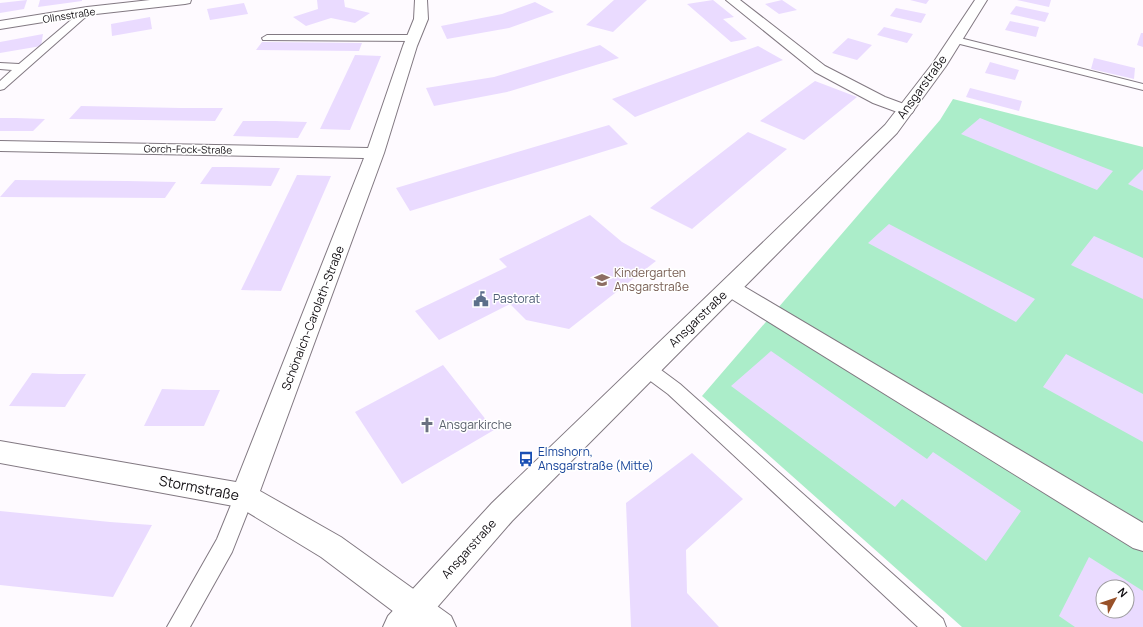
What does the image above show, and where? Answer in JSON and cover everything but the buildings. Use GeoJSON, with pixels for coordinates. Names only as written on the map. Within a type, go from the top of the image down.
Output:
{"type":"FeatureCollection","features":[{"type":"Feature","properties":{"kind":"street","name":"Ollnsstraße"},"geometry":{"type":"LineString","coordinates":[[0,25],[87,11],[185,0]]}},
{"type":"Feature","properties":{"kind":"street","name":"Schönaich-Carolath-Straße"},"geometry":{"type":"LineString","coordinates":[[244,496],[375,153],[413,38],[421,19],[421,0]]}},
{"type":"Feature","properties":{"kind":"street"},"geometry":{"type":"LineString","coordinates":[[732,0],[820,69],[878,100],[906,110]]}},
{"type":"Feature","properties":{"kind":"street","name":"Ansgarstraße"},"geometry":{"type":"LineString","coordinates":[[407,618],[502,512],[891,130],[956,40],[981,0]]}},
{"type":"Feature","properties":{"kind":"street","name":"Gorch-Fock-Straße"},"geometry":{"type":"LineString","coordinates":[[0,146],[375,153]]}},
{"type":"Feature","properties":{"kind":"street"},"geometry":{"type":"LineString","coordinates":[[730,288],[1143,538]]}},
{"type":"Feature","properties":{"kind":"street","name":"Stormstraße"},"geometry":{"type":"LineString","coordinates":[[0,452],[244,496],[331,547],[407,618],[440,627]]}},
{"type":"Feature","properties":{"kind":"lane"},"geometry":{"type":"LineString","coordinates":[[0,87],[87,11]]}},
{"type":"Feature","properties":{"kind":"lane"},"geometry":{"type":"LineString","coordinates":[[267,38],[413,38]]}},
{"type":"Feature","properties":{"kind":"lane"},"geometry":{"type":"LineString","coordinates":[[956,40],[1143,87]]}},
{"type":"Feature","properties":{"kind":"lane"},"geometry":{"type":"LineString","coordinates":[[1,60],[22,67]]}},
{"type":"Feature","properties":{"kind":"lane"},"geometry":{"type":"LineString","coordinates":[[647,368],[674,389],[935,627]]}},
{"type":"Feature","properties":{"kind":"lane","name":"Schönaich-Carolath-Straße"},"geometry":{"type":"LineString","coordinates":[[178,627],[225,545],[244,496]]}},
{"type":"Feature","properties":{"kind":"green space"},"geometry":{"type":"Polygon","coordinates":[[[953,99],[1143,147],[1143,627],[962,627],[702,396],[940,120],[953,99]]]}},
{"type":"Feature","properties":{"kind":"place","name":"Kindergarten Ansgarstraße"},"geometry":{"type":"Point","coordinates":[602,280]}},
{"type":"Feature","properties":{"kind":"place","name":"Pastorat"},"geometry":{"type":"Point","coordinates":[481,299]}},
{"type":"Feature","properties":{"kind":"place","name":"Ansgarkirche"},"geometry":{"type":"Point","coordinates":[427,425]}},
{"type":"Feature","properties":{"kind":"place","name":"Elmshorn, Ansgarstraße (Mitte)"},"geometry":{"type":"Point","coordinates":[526,459]}}]}
